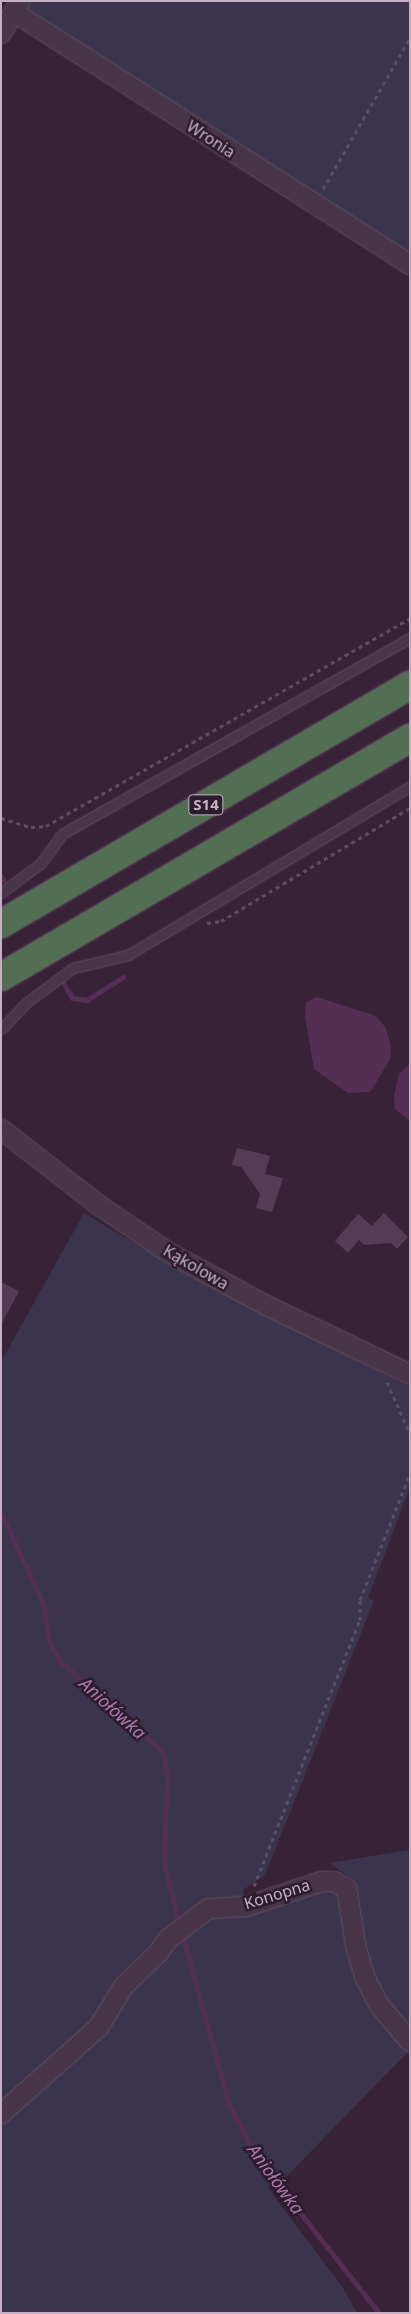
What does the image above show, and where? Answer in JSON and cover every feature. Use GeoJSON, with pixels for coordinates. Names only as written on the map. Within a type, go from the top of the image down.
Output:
{"type":"FeatureCollection","features":[{"type":"Feature","properties":{"kind":"highway","name":"S14"},"geometry":{"type":"LineString","coordinates":[[1,924],[410,685]]}},
{"type":"Feature","properties":{"kind":"highway"},"geometry":{"type":"LineString","coordinates":[[1,977],[410,738]]}},
{"type":"Feature","properties":{"kind":"street"},"geometry":{"type":"LineString","coordinates":[[1,32],[17,6]]}},
{"type":"Feature","properties":{"kind":"street","name":"Wronia"},"geometry":{"type":"LineString","coordinates":[[17,6],[314,204],[410,264]]}},
{"type":"Feature","properties":{"kind":"street","name":"Kąkolowa"},"geometry":{"type":"LineString","coordinates":[[1,1129],[100,1206],[168,1252],[266,1305],[410,1374]]}},
{"type":"Feature","properties":{"kind":"street","name":"Konopna"},"geometry":{"type":"LineString","coordinates":[[1,2113],[98,2027],[123,1986],[153,1958],[167,1939],[208,1908],[246,1906],[321,1881],[334,1881],[346,1888],[356,1949],[364,1976],[379,2005],[410,2042]]}},
{"type":"Feature","properties":{"kind":"lane"},"geometry":{"type":"LineString","coordinates":[[1,893],[41,863],[62,834],[410,638]]}},
{"type":"Feature","properties":{"kind":"lane"},"geometry":{"type":"LineString","coordinates":[[1,1029],[27,1002],[73,968],[128,955],[176,928],[410,786]]}},
{"type":"Feature","properties":{"kind":"path"},"geometry":{"type":"LineString","coordinates":[[314,204],[410,38]]}},
{"type":"Feature","properties":{"kind":"path"},"geometry":{"type":"LineString","coordinates":[[1,818],[30,827],[46,826],[410,618]]}},
{"type":"Feature","properties":{"kind":"path"},"geometry":{"type":"LineString","coordinates":[[176,928],[221,921],[410,808]]}},
{"type":"Feature","properties":{"kind":"path"},"geometry":{"type":"LineString","coordinates":[[367,1353],[395,1397],[410,1434]]}},
{"type":"Feature","properties":{"kind":"path"},"geometry":{"type":"LineString","coordinates":[[246,1906],[360,1620],[360,1600],[410,1474]]}},
{"type":"Feature","properties":{"kind":"shaded area"},"geometry":{"type":"Polygon","coordinates":[[[3,1],[410,1],[410,254],[26,11],[3,1]]]}},
{"type":"Feature","properties":{"kind":"shaded area"},"geometry":{"type":"Polygon","coordinates":[[[317,997],[376,1016],[386,1028],[391,1047],[390,1060],[370,1092],[348,1093],[314,1069],[305,1017],[306,1002],[317,997]]]}},
{"type":"Feature","properties":{"kind":"shaded area"},"geometry":{"type":"Polygon","coordinates":[[[410,1064],[410,1121],[395,1109],[394,1096],[399,1074],[410,1064]]]}},
{"type":"Feature","properties":{"kind":"shaded area"},"geometry":{"type":"Polygon","coordinates":[[[84,1213],[183,1272],[410,1387],[410,1487],[368,1598],[374,1601],[265,1875],[243,1890],[248,1909],[326,1888],[341,1895],[344,1934],[350,1962],[370,2006],[408,2052],[284,2179],[268,2188],[343,2288],[357,2313],[1,2313],[1,1362],[84,1213]]]}},
{"type":"Feature","properties":{"kind":"shaded area"},"geometry":{"type":"Polygon","coordinates":[[[410,1850],[410,2031],[373,1986],[357,1911],[355,1881],[329,1863],[410,1850]]]}},
{"type":"Feature","properties":{"kind":"building"},"geometry":{"type":"Polygon","coordinates":[[[237,1148],[270,1156],[265,1174],[283,1178],[272,1212],[256,1208],[260,1194],[241,1167],[232,1165],[237,1148]]]}},
{"type":"Feature","properties":{"kind":"building"},"geometry":{"type":"Polygon","coordinates":[[[384,1213],[408,1237],[397,1249],[391,1243],[364,1245],[359,1240],[348,1253],[335,1241],[358,1214],[372,1226],[384,1213]]]}},
{"type":"Feature","properties":{"kind":"building"},"geometry":{"type":"Polygon","coordinates":[[[1,1282],[19,1291],[1,1325],[1,1282]]]}},
{"type":"Feature","properties":{"kind":"waterway"},"geometry":{"type":"LineString","coordinates":[[1,877],[4,881]]}},
{"type":"Feature","properties":{"kind":"waterway"},"geometry":{"type":"LineString","coordinates":[[64,984],[72,998],[87,1000],[123,977]]}},
{"type":"Feature","properties":{"kind":"waterway","name":"Aniołówka"},"geometry":{"type":"LineString","coordinates":[[1,1513],[43,1603],[49,1642],[60,1661],[163,1752],[167,1774],[164,1862],[177,1915]]}},
{"type":"Feature","properties":{"kind":"waterway","name":"Aniołówka"},"geometry":{"type":"LineString","coordinates":[[184,1941],[229,2104],[257,2158],[379,2313]]}}]}
